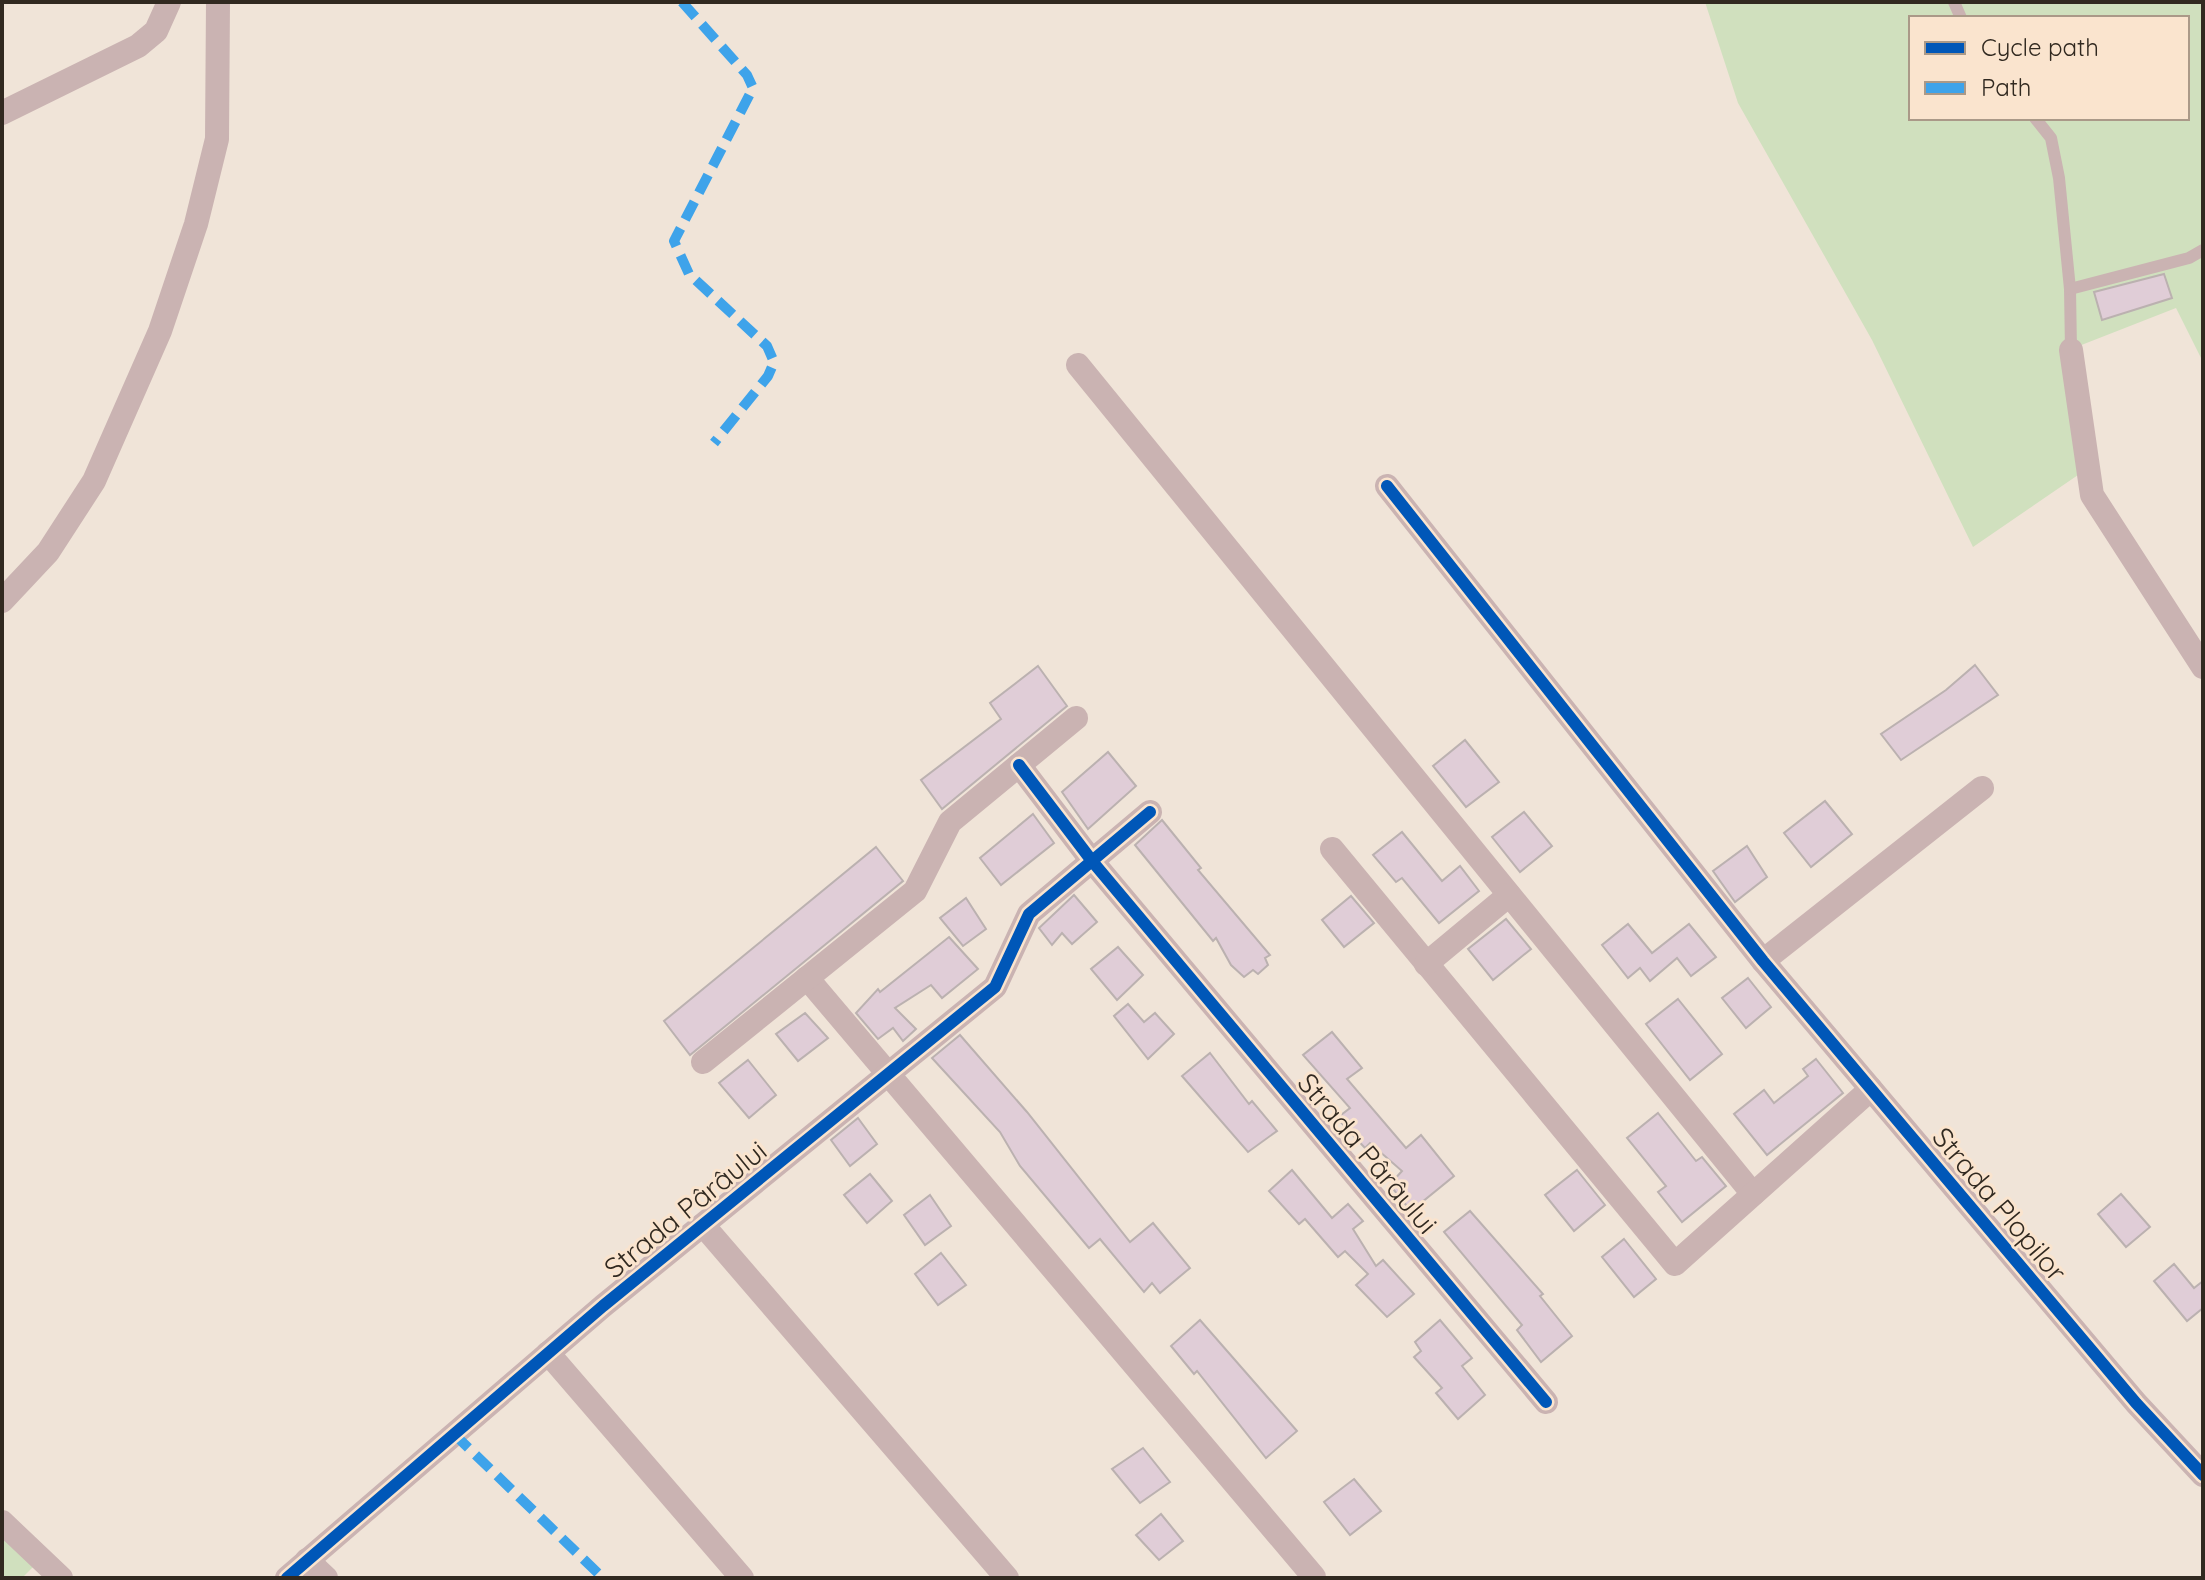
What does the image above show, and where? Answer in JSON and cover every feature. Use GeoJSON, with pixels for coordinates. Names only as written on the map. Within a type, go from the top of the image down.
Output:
{"type":"FeatureCollection","features":[{"type":"Feature","properties":{"kind":"street"},"geometry":{"type":"LineString","coordinates":[[2,113],[138,46],[156,31],[169,2]]}},
{"type":"Feature","properties":{"kind":"street"},"geometry":{"type":"LineString","coordinates":[[2,601],[48,552],[94,481],[160,331],[196,224],[217,139],[218,2]]}},
{"type":"Feature","properties":{"kind":"street"},"geometry":{"type":"LineString","coordinates":[[2071,350],[2092,495],[2203,667]]}},
{"type":"Feature","properties":{"kind":"street"},"geometry":{"type":"LineString","coordinates":[[1078,365],[1753,1194]]}},
{"type":"Feature","properties":{"kind":"street","name":"Strada Plopilor"},"geometry":{"type":"LineString","coordinates":[[1387,486],[1763,961],[2136,1403],[2203,1475]]}},
{"type":"Feature","properties":{"kind":"street"},"geometry":{"type":"LineString","coordinates":[[703,1062],[915,891],[950,822],[1076,718]]}},
{"type":"Feature","properties":{"kind":"street","name":"Strada Pârâului"},"geometry":{"type":"LineString","coordinates":[[1019,765],[1092,861],[1546,1402]]}},
{"type":"Feature","properties":{"kind":"street"},"geometry":{"type":"LineString","coordinates":[[1763,961],[1982,788]]}},
{"type":"Feature","properties":{"kind":"street","name":"Strada Pârâului"},"geometry":{"type":"LineString","coordinates":[[287,1578],[548,1353],[995,987],[1029,914],[1150,812]]}},
{"type":"Feature","properties":{"kind":"street"},"geometry":{"type":"LineString","coordinates":[[1332,849],[1675,1264],[1871,1089]]}},
{"type":"Feature","properties":{"kind":"street"},"geometry":{"type":"LineString","coordinates":[[1426,964],[1509,895]]}},
{"type":"Feature","properties":{"kind":"street"},"geometry":{"type":"LineString","coordinates":[[807,978],[1314,1577]]}},
{"type":"Feature","properties":{"kind":"street"},"geometry":{"type":"LineString","coordinates":[[703,1225],[1007,1578]]}},
{"type":"Feature","properties":{"kind":"street"},"geometry":{"type":"LineString","coordinates":[[548,1353],[742,1578]]}},
{"type":"Feature","properties":{"kind":"street"},"geometry":{"type":"LineString","coordinates":[[2,1522],[61,1578]]}},
{"type":"Feature","properties":{"kind":"street"},"geometry":{"type":"LineString","coordinates":[[307,1560],[326,1578]]}},
{"type":"Feature","properties":{"kind":"lane"},"geometry":{"type":"LineString","coordinates":[[2037,120],[2051,138],[2056,165],[2070,289],[2071,350]]}},
{"type":"Feature","properties":{"kind":"lane"},"geometry":{"type":"LineString","coordinates":[[2070,289],[2189,258],[2203,250]]}},
{"type":"Feature","properties":{"kind":"green space"},"geometry":{"type":"Polygon","coordinates":[[[1705,2],[2203,2],[2203,362],[2176,308],[2061,353],[2078,475],[1973,547],[1872,340],[1738,103],[1705,2]]]}},
{"type":"Feature","properties":{"kind":"green space"},"geometry":{"type":"Polygon","coordinates":[[[2,1526],[39,1561],[22,1578],[2,1578],[2,1526]]]}},
{"type":"Feature","properties":{"kind":"building"},"geometry":{"type":"Polygon","coordinates":[[[2164,274],[2172,298],[2102,320],[2094,292],[2164,274]]]}},
{"type":"Feature","properties":{"kind":"building"},"geometry":{"type":"Polygon","coordinates":[[[1975,665],[1998,695],[1901,760],[1881,734],[1946,690],[1975,665]]]}},
{"type":"Feature","properties":{"kind":"building"},"geometry":{"type":"Polygon","coordinates":[[[1038,666],[1067,706],[942,809],[921,780],[1001,719],[990,703],[1038,666]]]}},
{"type":"Feature","properties":{"kind":"building"},"geometry":{"type":"Polygon","coordinates":[[[1465,740],[1499,782],[1466,807],[1433,766],[1465,740]]]}},
{"type":"Feature","properties":{"kind":"building"},"geometry":{"type":"Polygon","coordinates":[[[1108,752],[1136,786],[1088,829],[1062,792],[1108,752]]]}},
{"type":"Feature","properties":{"kind":"building"},"geometry":{"type":"Polygon","coordinates":[[[1825,801],[1852,834],[1811,867],[1784,833],[1825,801]]]}},
{"type":"Feature","properties":{"kind":"building"},"geometry":{"type":"Polygon","coordinates":[[[1524,812],[1552,846],[1520,872],[1492,837],[1524,812]]]}},
{"type":"Feature","properties":{"kind":"building"},"geometry":{"type":"Polygon","coordinates":[[[1033,814],[1054,843],[1001,885],[980,858],[1033,814]]]}},
{"type":"Feature","properties":{"kind":"building"},"geometry":{"type":"Polygon","coordinates":[[[1162,820],[1201,868],[1198,870],[1270,955],[1265,958],[1268,965],[1258,974],[1253,970],[1244,977],[1231,965],[1216,938],[1213,941],[1135,845],[1162,820]]]}},
{"type":"Feature","properties":{"kind":"building"},"geometry":{"type":"Polygon","coordinates":[[[1402,832],[1442,881],[1460,866],[1479,891],[1439,923],[1402,878],[1396,882],[1373,855],[1402,832]]]}},
{"type":"Feature","properties":{"kind":"building"},"geometry":{"type":"Polygon","coordinates":[[[1747,846],[1767,877],[1735,902],[1713,871],[1747,846]]]}},
{"type":"Feature","properties":{"kind":"building"},"geometry":{"type":"Polygon","coordinates":[[[876,847],[903,881],[690,1055],[664,1021],[876,847]]]}},
{"type":"Feature","properties":{"kind":"building"},"geometry":{"type":"Polygon","coordinates":[[[1074,895],[1097,922],[1072,944],[1062,933],[1052,945],[1039,928],[1074,895]]]}},
{"type":"Feature","properties":{"kind":"building"},"geometry":{"type":"Polygon","coordinates":[[[1351,896],[1374,923],[1344,947],[1322,920],[1351,896]]]}},
{"type":"Feature","properties":{"kind":"building"},"geometry":{"type":"Polygon","coordinates":[[[966,898],[986,929],[963,946],[940,918],[966,898]]]}},
{"type":"Feature","properties":{"kind":"building"},"geometry":{"type":"Polygon","coordinates":[[[1506,919],[1531,949],[1493,980],[1468,949],[1506,919]]]}},
{"type":"Feature","properties":{"kind":"building"},"geometry":{"type":"Polygon","coordinates":[[[1628,924],[1652,953],[1689,924],[1716,957],[1691,976],[1677,958],[1650,981],[1640,968],[1628,978],[1602,945],[1628,924]]]}},
{"type":"Feature","properties":{"kind":"building"},"geometry":{"type":"Polygon","coordinates":[[[949,937],[978,969],[942,998],[931,985],[895,1008],[916,1029],[903,1041],[893,1028],[878,1039],[856,1013],[878,989],[880,992],[949,937]]]}},
{"type":"Feature","properties":{"kind":"building"},"geometry":{"type":"Polygon","coordinates":[[[1118,947],[1143,975],[1117,1000],[1091,969],[1118,947]]]}},
{"type":"Feature","properties":{"kind":"building"},"geometry":{"type":"Polygon","coordinates":[[[1748,978],[1771,1007],[1746,1028],[1722,998],[1748,978]]]}},
{"type":"Feature","properties":{"kind":"building"},"geometry":{"type":"Polygon","coordinates":[[[1678,999],[1722,1054],[1690,1080],[1646,1024],[1678,999]]]}},
{"type":"Feature","properties":{"kind":"building"},"geometry":{"type":"Polygon","coordinates":[[[1128,1004],[1144,1022],[1155,1013],[1174,1034],[1148,1059],[1114,1016],[1128,1004]]]}},
{"type":"Feature","properties":{"kind":"building"},"geometry":{"type":"Polygon","coordinates":[[[805,1013],[828,1038],[798,1061],[776,1034],[805,1013]]]}},
{"type":"Feature","properties":{"kind":"building"},"geometry":{"type":"Polygon","coordinates":[[[1332,1032],[1362,1068],[1347,1079],[1406,1148],[1421,1135],[1454,1176],[1411,1211],[1393,1189],[1393,1181],[1402,1171],[1370,1143],[1365,1148],[1337,1118],[1350,1108],[1303,1055],[1332,1032]]]}},
{"type":"Feature","properties":{"kind":"building"},"geometry":{"type":"Polygon","coordinates":[[[960,1035],[1027,1112],[1130,1242],[1153,1223],[1190,1268],[1160,1293],[1152,1283],[1144,1292],[1100,1239],[1089,1248],[1020,1166],[1000,1132],[932,1058],[960,1035]]]}},
{"type":"Feature","properties":{"kind":"building"},"geometry":{"type":"Polygon","coordinates":[[[1210,1053],[1249,1104],[1252,1101],[1277,1131],[1248,1152],[1182,1076],[1210,1053]]]}},
{"type":"Feature","properties":{"kind":"building"},"geometry":{"type":"Polygon","coordinates":[[[1816,1059],[1843,1093],[1767,1155],[1734,1114],[1764,1090],[1774,1103],[1808,1076],[1803,1069],[1816,1059]]]}},
{"type":"Feature","properties":{"kind":"building"},"geometry":{"type":"Polygon","coordinates":[[[748,1060],[776,1095],[749,1118],[719,1083],[748,1060]]]}},
{"type":"Feature","properties":{"kind":"building"},"geometry":{"type":"Polygon","coordinates":[[[1658,1113],[1696,1161],[1702,1157],[1726,1186],[1682,1222],[1658,1192],[1666,1186],[1627,1138],[1658,1113]]]}},
{"type":"Feature","properties":{"kind":"building"},"geometry":{"type":"Polygon","coordinates":[[[858,1118],[877,1144],[850,1166],[831,1140],[858,1118]]]}},
{"type":"Feature","properties":{"kind":"building"},"geometry":{"type":"Polygon","coordinates":[[[1292,1170],[1332,1218],[1348,1204],[1363,1221],[1353,1229],[1376,1266],[1383,1260],[1414,1294],[1387,1317],[1356,1285],[1368,1274],[1345,1251],[1338,1257],[1305,1219],[1299,1224],[1269,1191],[1292,1170]]]}},
{"type":"Feature","properties":{"kind":"building"},"geometry":{"type":"Polygon","coordinates":[[[1577,1170],[1605,1205],[1574,1231],[1545,1195],[1577,1170]]]}},
{"type":"Feature","properties":{"kind":"building"},"geometry":{"type":"Polygon","coordinates":[[[870,1174],[892,1201],[867,1223],[844,1195],[870,1174]]]}},
{"type":"Feature","properties":{"kind":"building"},"geometry":{"type":"Polygon","coordinates":[[[2121,1194],[2150,1227],[2126,1247],[2098,1214],[2121,1194]]]}},
{"type":"Feature","properties":{"kind":"building"},"geometry":{"type":"Polygon","coordinates":[[[930,1195],[951,1226],[925,1245],[904,1215],[930,1195]]]}},
{"type":"Feature","properties":{"kind":"building"},"geometry":{"type":"Polygon","coordinates":[[[1470,1211],[1543,1294],[1540,1296],[1572,1336],[1541,1362],[1517,1330],[1522,1325],[1444,1232],[1470,1211]]]}},
{"type":"Feature","properties":{"kind":"building"},"geometry":{"type":"Polygon","coordinates":[[[1624,1239],[1656,1279],[1634,1297],[1602,1257],[1624,1239]]]}},
{"type":"Feature","properties":{"kind":"building"},"geometry":{"type":"Polygon","coordinates":[[[941,1253],[966,1285],[938,1305],[915,1274],[941,1253]]]}},
{"type":"Feature","properties":{"kind":"building"},"geometry":{"type":"Polygon","coordinates":[[[2174,1264],[2194,1288],[2203,1281],[2203,1308],[2187,1321],[2154,1281],[2174,1264]]]}},
{"type":"Feature","properties":{"kind":"building"},"geometry":{"type":"Polygon","coordinates":[[[1200,1320],[1297,1431],[1266,1458],[1197,1371],[1194,1374],[1171,1346],[1200,1320]]]}},
{"type":"Feature","properties":{"kind":"building"},"geometry":{"type":"Polygon","coordinates":[[[1440,1320],[1472,1358],[1462,1366],[1485,1395],[1458,1419],[1436,1393],[1442,1388],[1414,1357],[1421,1351],[1415,1342],[1440,1320]]]}},
{"type":"Feature","properties":{"kind":"building"},"geometry":{"type":"Polygon","coordinates":[[[1143,1448],[1170,1482],[1140,1503],[1112,1469],[1143,1448]]]}},
{"type":"Feature","properties":{"kind":"building"},"geometry":{"type":"Polygon","coordinates":[[[1354,1479],[1381,1511],[1350,1535],[1324,1502],[1354,1479]]]}},
{"type":"Feature","properties":{"kind":"building"},"geometry":{"type":"Polygon","coordinates":[[[1161,1514],[1183,1541],[1159,1560],[1136,1535],[1161,1514]]]}},
{"type":"Feature","properties":{"kind":"marked path"},"geometry":{"type":"LineString","coordinates":[[682,2],[747,75],[753,88],[674,241],[689,274],[767,346],[774,362],[768,376],[714,443]]}},
{"type":"Feature","properties":{"kind":"marked path"},"geometry":{"type":"LineString","coordinates":[[454,1434],[603,1578]]}},
{"type":"Feature","properties":{"kind":"cycle path"},"geometry":{"type":"LineString","coordinates":[[1387,486],[1763,961],[2136,1403],[2203,1475]]}},
{"type":"Feature","properties":{"kind":"cycle path"},"geometry":{"type":"LineString","coordinates":[[1019,765],[1092,861],[1546,1402]]}},
{"type":"Feature","properties":{"kind":"cycle path"},"geometry":{"type":"LineString","coordinates":[[287,1578],[603,1306],[995,987],[1029,914],[1150,812]]}}]}
